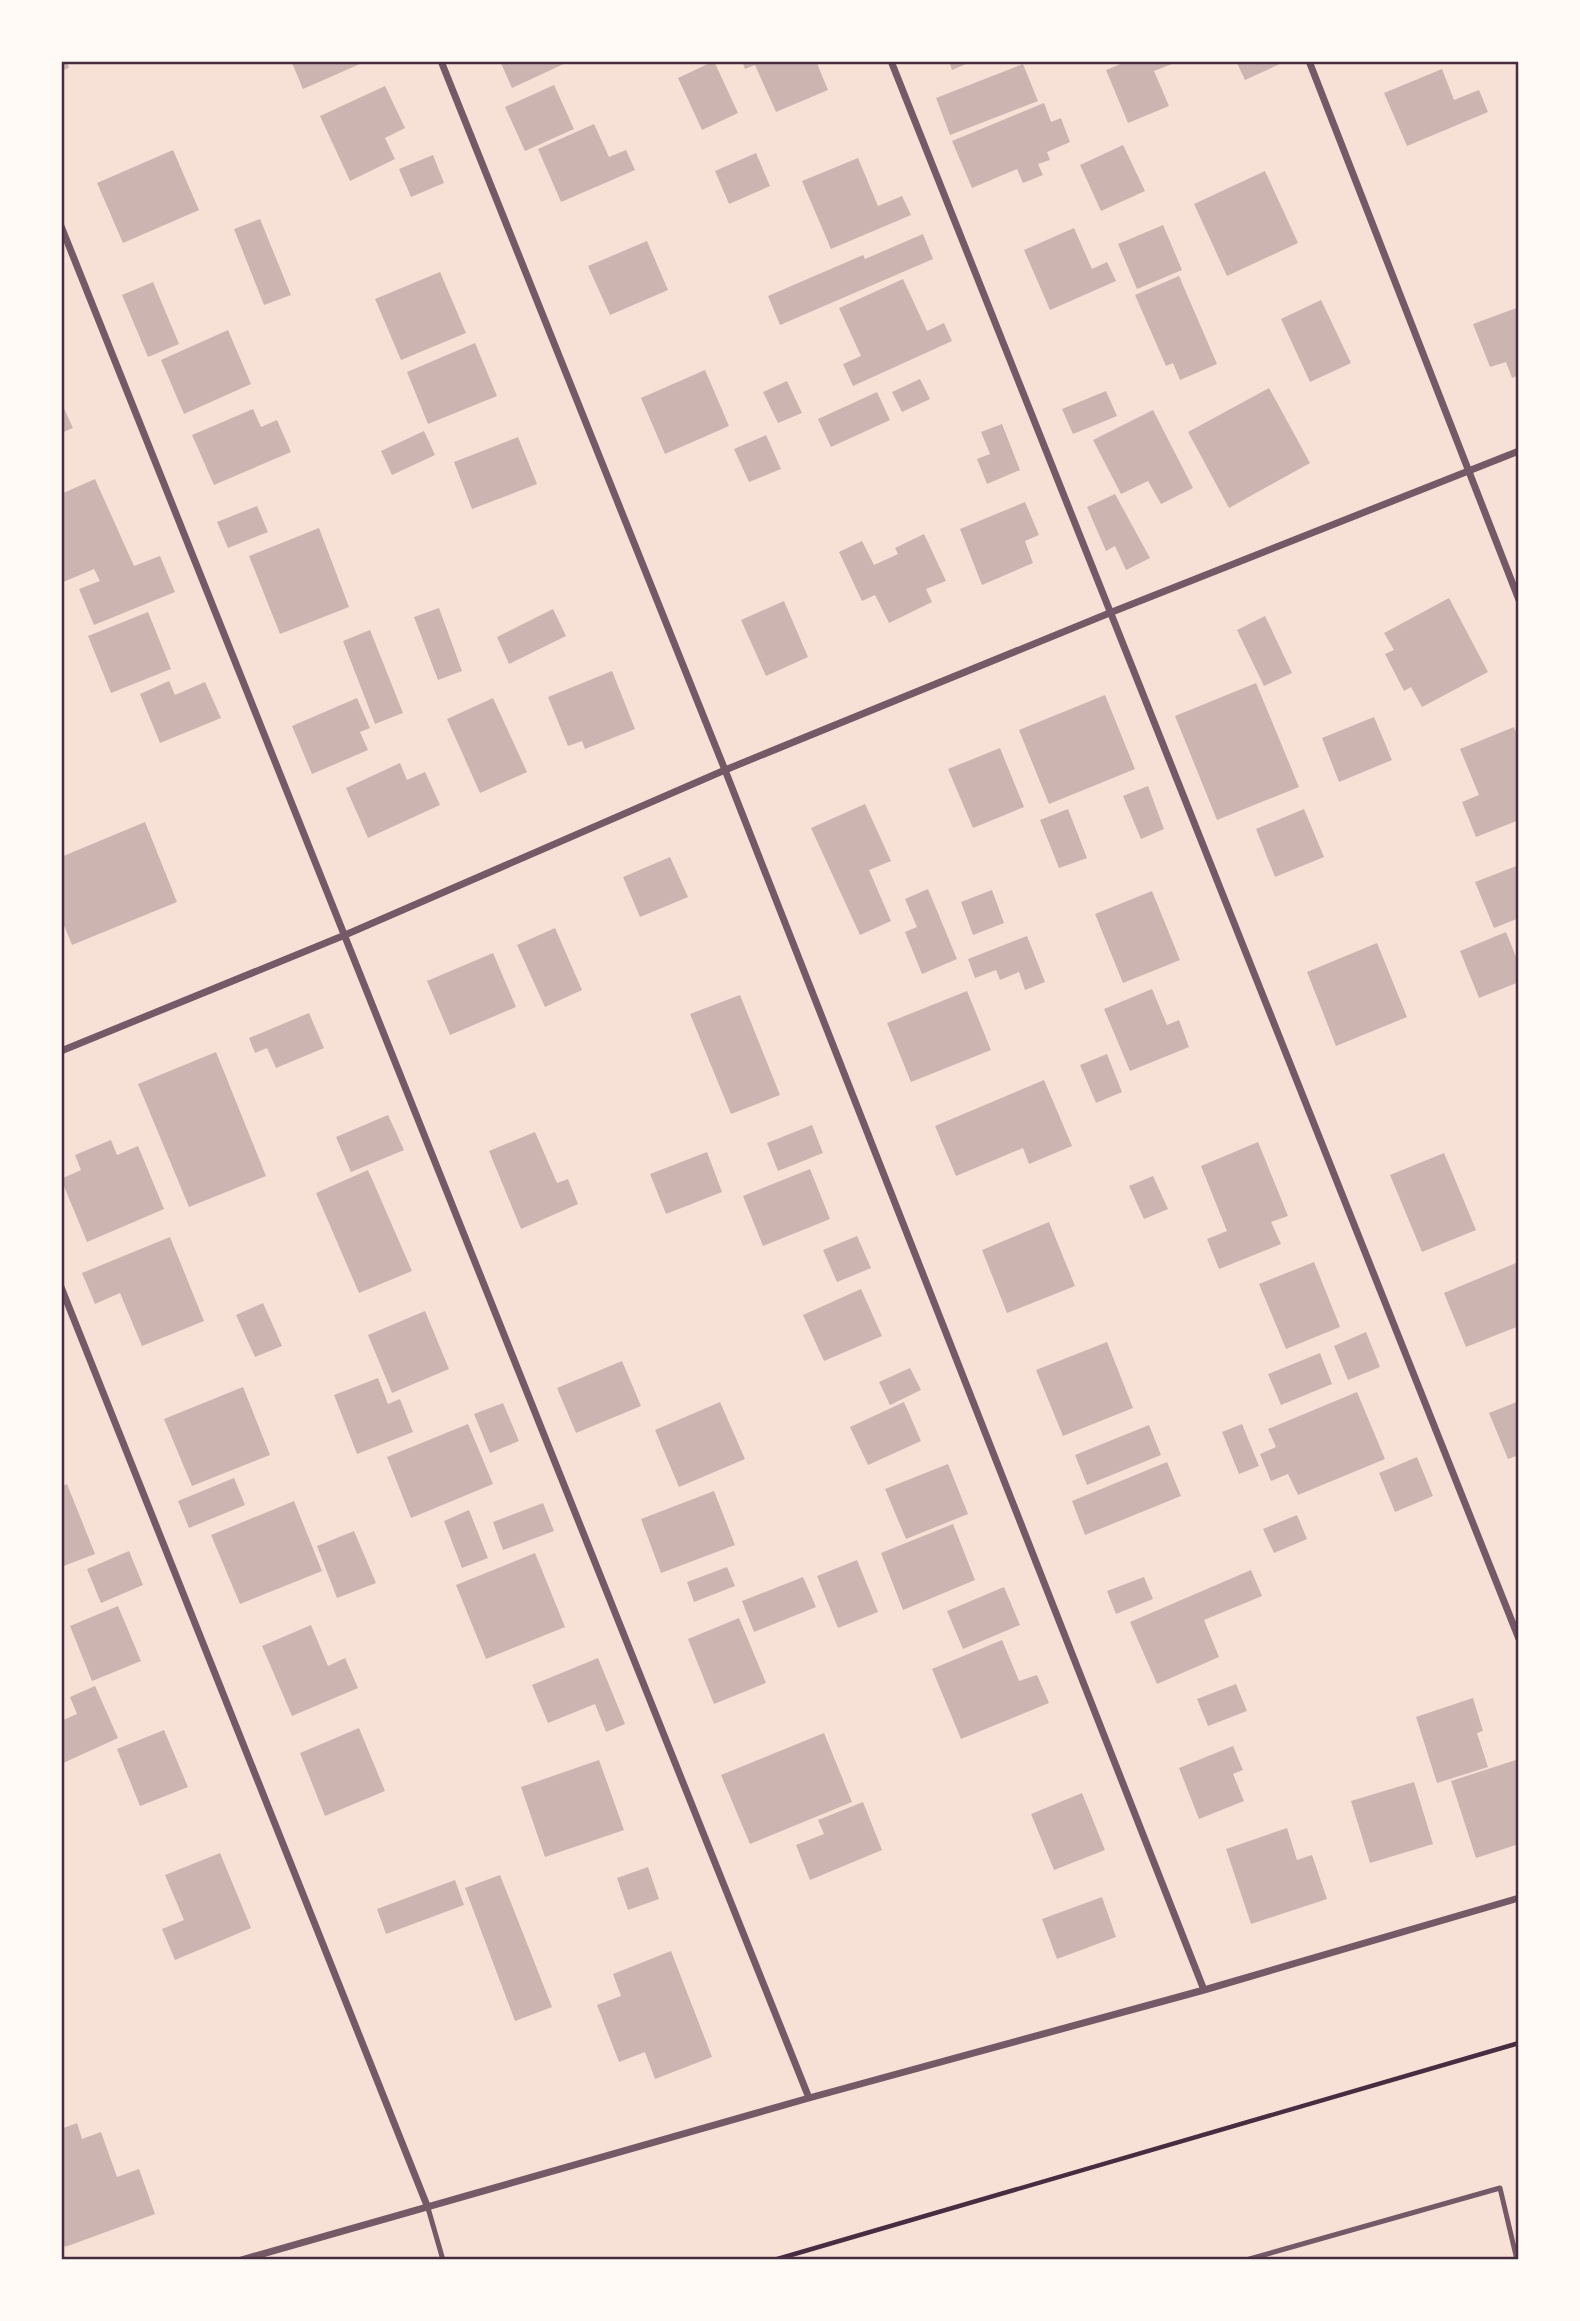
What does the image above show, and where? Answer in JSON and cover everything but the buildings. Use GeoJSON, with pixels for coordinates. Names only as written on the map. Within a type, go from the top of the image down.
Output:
{"type":"FeatureCollection","features":[{"type":"Feature","properties":{"kind":"street"},"geometry":{"type":"LineString","coordinates":[[441,61],[725,770],[1204,1990]]}},
{"type":"Feature","properties":{"kind":"street"},"geometry":{"type":"LineString","coordinates":[[891,61],[1519,1639]]}},
{"type":"Feature","properties":{"kind":"street"},"geometry":{"type":"LineString","coordinates":[[1308,61],[1519,600]]}},
{"type":"Feature","properties":{"kind":"street"},"geometry":{"type":"LineString","coordinates":[[61,226],[809,2098]]}},
{"type":"Feature","properties":{"kind":"street"},"geometry":{"type":"LineString","coordinates":[[61,1051],[345,935],[725,770],[1112,612],[1519,451]]}},
{"type":"Feature","properties":{"kind":"street"},"geometry":{"type":"LineString","coordinates":[[61,1287],[428,2208]]}},
{"type":"Feature","properties":{"kind":"street"},"geometry":{"type":"LineString","coordinates":[[241,2260],[809,2098],[1204,1990],[1519,1898]]}},
{"type":"Feature","properties":{"kind":"lane"},"geometry":{"type":"LineString","coordinates":[[1246,2260],[1500,2188],[1517,2260]]}},
{"type":"Feature","properties":{"kind":"lane"},"geometry":{"type":"LineString","coordinates":[[428,2208],[443,2260]]}},
{"type":"Feature","properties":{"kind":"path"},"geometry":{"type":"LineString","coordinates":[[774,2260],[1519,2043]]}}]}
